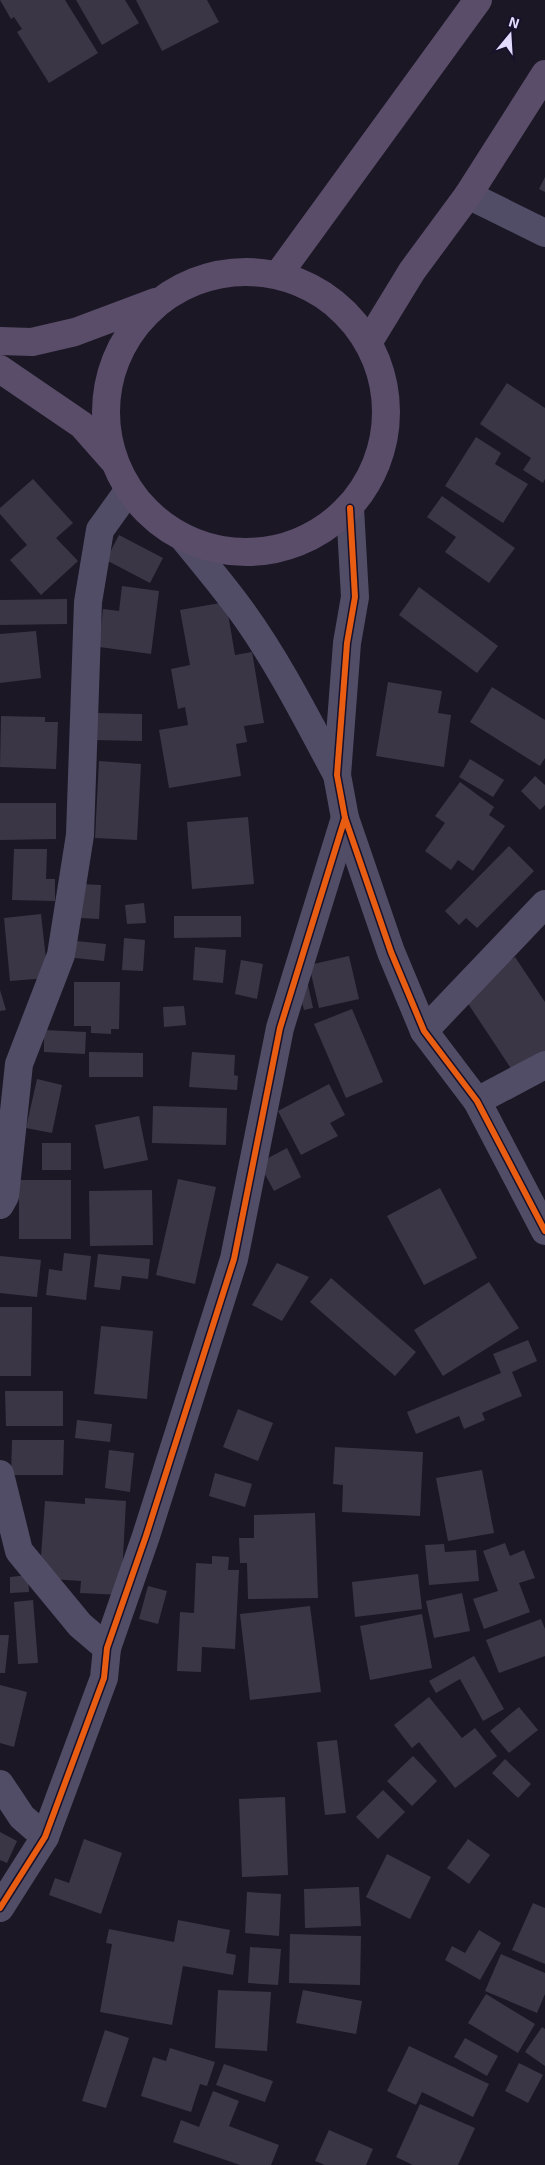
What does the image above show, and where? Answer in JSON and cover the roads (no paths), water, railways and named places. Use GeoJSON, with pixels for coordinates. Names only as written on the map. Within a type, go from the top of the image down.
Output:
{"type":"FeatureCollection","features":[{"type":"Feature","properties":{"kind":"main road"},"geometry":{"type":"LineString","coordinates":[[278,275],[478,0]]}},
{"type":"Feature","properties":{"kind":"main road"},"geometry":{"type":"LineString","coordinates":[[368,343],[412,270],[468,195],[545,74]]}},
{"type":"Feature","properties":{"kind":"main road"},"geometry":{"type":"LineString","coordinates":[[0,340],[32,342],[75,332],[156,302],[194,281],[235,271],[278,275],[314,289],[345,312],[368,343],[384,384],[386,428],[374,471],[350,508],[315,535],[273,550],[228,552],[185,540],[153,520],[128,492],[112,459],[82,425],[0,369]]}},
{"type":"Feature","properties":{"kind":"main road"},"geometry":{"type":"LineString","coordinates":[[112,459],[104,402],[120,346],[156,302]]}},
{"type":"Feature","properties":{"kind":"street"},"geometry":{"type":"LineString","coordinates":[[468,195],[545,233]]}},
{"type":"Feature","properties":{"kind":"street"},"geometry":{"type":"LineString","coordinates":[[0,1205],[6,1196],[19,1064],[61,955],[80,835],[88,602],[100,530],[128,492]]}},
{"type":"Feature","properties":{"kind":"street"},"geometry":{"type":"LineString","coordinates":[[350,508],[355,597],[347,643],[337,775],[346,818],[391,952],[424,1031],[477,1101],[545,1231]]}},
{"type":"Feature","properties":{"kind":"street"},"geometry":{"type":"LineString","coordinates":[[185,540],[240,610],[263,644],[293,693],[337,775]]}},
{"type":"Feature","properties":{"kind":"street"},"geometry":{"type":"LineString","coordinates":[[0,1908],[45,1837],[104,1678],[107,1648],[146,1536],[234,1260],[280,1028],[346,818]]}},
{"type":"Feature","properties":{"kind":"street"},"geometry":{"type":"LineString","coordinates":[[424,1031],[545,904]]}},
{"type":"Feature","properties":{"kind":"street"},"geometry":{"type":"LineString","coordinates":[[477,1101],[545,1065]]}},
{"type":"Feature","properties":{"kind":"street"},"geometry":{"type":"LineString","coordinates":[[0,1474],[19,1551],[80,1625],[107,1648]]}},
{"type":"Feature","properties":{"kind":"street"},"geometry":{"type":"LineString","coordinates":[[0,1784],[22,1817],[45,1837]]}}]}
